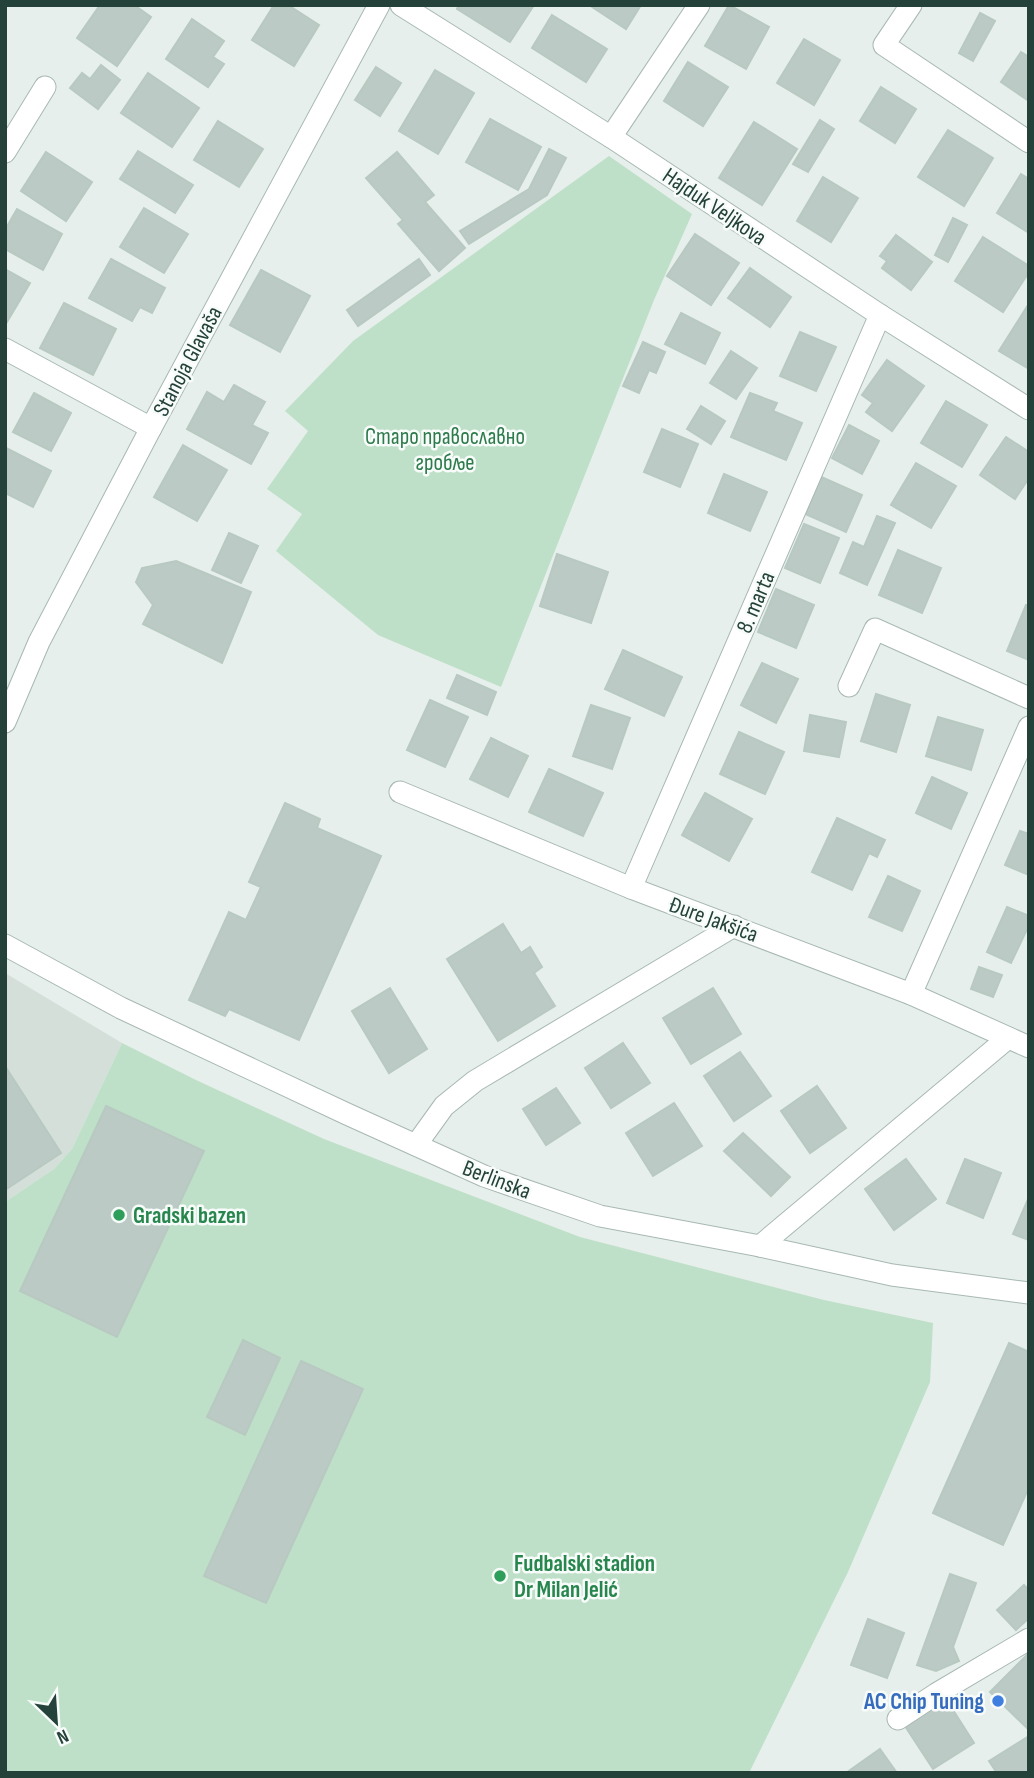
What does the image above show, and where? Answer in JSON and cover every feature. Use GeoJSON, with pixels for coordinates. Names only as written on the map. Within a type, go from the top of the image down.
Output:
{"type":"FeatureCollection","features":[{"type":"Feature","properties":{"kind":"street","name":"Stanoja Glavaša"},"geometry":{"type":"LineString","coordinates":[[5,722],[39,642],[379,5]]}},
{"type":"Feature","properties":{"kind":"street","name":"Hajduk Veljkova"},"geometry":{"type":"LineString","coordinates":[[401,5],[611,137],[880,315],[1029,409]]}},
{"type":"Feature","properties":{"kind":"street"},"geometry":{"type":"LineString","coordinates":[[611,137],[699,5]]}},
{"type":"Feature","properties":{"kind":"street"},"geometry":{"type":"LineString","coordinates":[[911,5],[884,45],[1029,142]]}},
{"type":"Feature","properties":{"kind":"street"},"geometry":{"type":"LineString","coordinates":[[5,152],[45,86]]}},
{"type":"Feature","properties":{"kind":"street","name":"8. marta"},"geometry":{"type":"LineString","coordinates":[[631,888],[880,315]]}},
{"type":"Feature","properties":{"kind":"street"},"geometry":{"type":"LineString","coordinates":[[5,349],[151,428]]}},
{"type":"Feature","properties":{"kind":"street"},"geometry":{"type":"LineString","coordinates":[[849,686],[875,629],[1029,698]]}},
{"type":"Feature","properties":{"kind":"street"},"geometry":{"type":"LineString","coordinates":[[911,994],[1029,727]]}},
{"type":"Feature","properties":{"kind":"street","name":"Đure Jakšića"},"geometry":{"type":"LineString","coordinates":[[400,792],[631,888],[911,994],[1029,1047]]}},
{"type":"Feature","properties":{"kind":"street"},"geometry":{"type":"LineString","coordinates":[[416,1145],[444,1106],[475,1081],[734,926]]}},
{"type":"Feature","properties":{"kind":"street","name":"Berlinska"},"geometry":{"type":"LineString","coordinates":[[5,945],[121,1008],[484,1176],[600,1216],[760,1246],[892,1275],[1029,1293]]}},
{"type":"Feature","properties":{"kind":"street"},"geometry":{"type":"LineString","coordinates":[[760,1246],[1008,1038]]}},
{"type":"Feature","properties":{"kind":"street"},"geometry":{"type":"LineString","coordinates":[[898,1719],[1029,1639]]}},
{"type":"Feature","properties":{"kind":"shaded area"},"geometry":{"type":"Polygon","coordinates":[[[5,973],[122,1043],[72,1149],[54,1169],[5,1202],[5,973]]]}},
{"type":"Feature","properties":{"kind":"green space","name":"Старо православно гробље"},"geometry":{"type":"Polygon","coordinates":[[[609,156],[692,214],[654,300],[501,687],[378,635],[276,551],[302,514],[267,489],[308,431],[285,411],[353,341],[609,156]]]}},
{"type":"Feature","properties":{"kind":"green space"},"geometry":{"type":"Polygon","coordinates":[[[122,1043],[324,1139],[580,1237],[824,1300],[933,1323],[930,1382],[848,1572],[749,1773],[5,1773],[5,1202],[54,1169],[72,1149],[122,1043]]]}},
{"type":"Feature","properties":{"kind":"building"},"geometry":{"type":"Polygon","coordinates":[[[100,5],[134,5],[151,17],[117,66],[77,38],[100,5]]]}},
{"type":"Feature","properties":{"kind":"building"},"geometry":{"type":"Polygon","coordinates":[[[274,5],[288,5],[319,25],[294,66],[252,40],[274,5]]]}},
{"type":"Feature","properties":{"kind":"building"},"geometry":{"type":"Polygon","coordinates":[[[459,5],[534,5],[510,42],[457,9],[459,5]]]}},
{"type":"Feature","properties":{"kind":"building"},"geometry":{"type":"Polygon","coordinates":[[[641,5],[626,29],[592,7],[641,5]]]}},
{"type":"Feature","properties":{"kind":"building"},"geometry":{"type":"Polygon","coordinates":[[[729,5],[769,27],[746,69],[705,46],[729,5]]]}},
{"type":"Feature","properties":{"kind":"building"},"geometry":{"type":"Polygon","coordinates":[[[980,13],[995,21],[973,61],[959,53],[980,13]]]}},
{"type":"Feature","properties":{"kind":"building"},"geometry":{"type":"Polygon","coordinates":[[[552,15],[607,49],[586,82],[532,48],[552,15]]]}},
{"type":"Feature","properties":{"kind":"building"},"geometry":{"type":"Polygon","coordinates":[[[192,19],[224,41],[213,57],[224,64],[208,87],[166,59],[192,19]]]}},
{"type":"Feature","properties":{"kind":"building"},"geometry":{"type":"Polygon","coordinates":[[[804,39],[840,60],[814,105],[777,83],[804,39]]]}},
{"type":"Feature","properties":{"kind":"building"},"geometry":{"type":"Polygon","coordinates":[[[1021,52],[1029,57],[1029,101],[1001,82],[1021,52]]]}},
{"type":"Feature","properties":{"kind":"building"},"geometry":{"type":"Polygon","coordinates":[[[688,62],[728,87],[703,126],[664,101],[688,62]]]}},
{"type":"Feature","properties":{"kind":"building"},"geometry":{"type":"Polygon","coordinates":[[[101,65],[120,80],[98,109],[70,88],[82,73],[90,79],[101,65]]]}},
{"type":"Feature","properties":{"kind":"building"},"geometry":{"type":"Polygon","coordinates":[[[376,67],[401,83],[380,116],[355,100],[376,67]]]}},
{"type":"Feature","properties":{"kind":"building"},"geometry":{"type":"Polygon","coordinates":[[[435,70],[474,93],[438,154],[399,131],[435,70]]]}},
{"type":"Feature","properties":{"kind":"building"},"geometry":{"type":"Polygon","coordinates":[[[148,73],[199,108],[172,147],[121,113],[148,73]]]}},
{"type":"Feature","properties":{"kind":"building"},"geometry":{"type":"Polygon","coordinates":[[[881,87],[916,109],[895,143],[860,121],[881,87]]]}},
{"type":"Feature","properties":{"kind":"building"},"geometry":{"type":"Polygon","coordinates":[[[490,119],[541,147],[518,190],[466,162],[490,119]]]}},
{"type":"Feature","properties":{"kind":"building"},"geometry":{"type":"Polygon","coordinates":[[[820,120],[834,129],[808,172],[793,164],[820,120]]]}},
{"type":"Feature","properties":{"kind":"building"},"geometry":{"type":"Polygon","coordinates":[[[218,121],[263,149],[239,187],[194,160],[218,121]]]}},
{"type":"Feature","properties":{"kind":"building"},"geometry":{"type":"Polygon","coordinates":[[[754,122],[797,149],[762,205],[719,178],[754,122]]]}},
{"type":"Feature","properties":{"kind":"building"},"geometry":{"type":"Polygon","coordinates":[[[948,130],[993,158],[964,206],[918,177],[948,130]]]}},
{"type":"Feature","properties":{"kind":"building"},"geometry":{"type":"Polygon","coordinates":[[[549,149],[566,158],[547,195],[469,244],[460,231],[529,189],[549,149]]]}},
{"type":"Feature","properties":{"kind":"building"},"geometry":{"type":"Polygon","coordinates":[[[138,151],[193,185],[175,213],[120,179],[138,151]]]}},
{"type":"Feature","properties":{"kind":"building"},"geometry":{"type":"Polygon","coordinates":[[[46,152],[92,182],[66,221],[21,191],[46,152]]]}},
{"type":"Feature","properties":{"kind":"building"},"geometry":{"type":"Polygon","coordinates":[[[397,152],[434,195],[425,202],[465,248],[439,271],[398,224],[403,220],[366,178],[397,152]]]}},
{"type":"Feature","properties":{"kind":"building"},"geometry":{"type":"Polygon","coordinates":[[[1021,174],[1029,179],[1029,233],[997,213],[1021,174]]]}},
{"type":"Feature","properties":{"kind":"building"},"geometry":{"type":"Polygon","coordinates":[[[823,177],[858,198],[831,242],[797,221],[823,177]]]}},
{"type":"Feature","properties":{"kind":"building"},"geometry":{"type":"Polygon","coordinates":[[[144,208],[188,234],[164,273],[120,247],[144,208]]]}},
{"type":"Feature","properties":{"kind":"building"},"geometry":{"type":"Polygon","coordinates":[[[17,209],[62,234],[43,270],[5,249],[5,230],[17,209]]]}},
{"type":"Feature","properties":{"kind":"building"},"geometry":{"type":"Polygon","coordinates":[[[953,218],[967,225],[948,262],[935,255],[953,218]]]}},
{"type":"Feature","properties":{"kind":"building"},"geometry":{"type":"Polygon","coordinates":[[[695,234],[739,263],[711,305],[667,276],[695,234]]]}},
{"type":"Feature","properties":{"kind":"building"},"geometry":{"type":"Polygon","coordinates":[[[896,235],[932,262],[911,290],[882,268],[887,261],[880,256],[896,235]]]}},
{"type":"Feature","properties":{"kind":"building"},"geometry":{"type":"Polygon","coordinates":[[[983,237],[1029,266],[1029,272],[1003,312],[955,281],[983,237]]]}},
{"type":"Feature","properties":{"kind":"building"},"geometry":{"type":"Polygon","coordinates":[[[111,259],[165,288],[152,313],[140,307],[132,321],[89,298],[111,259]]]}},
{"type":"Feature","properties":{"kind":"building"},"geometry":{"type":"Polygon","coordinates":[[[419,259],[430,275],[358,326],[347,310],[419,259]]]}},
{"type":"Feature","properties":{"kind":"building"},"geometry":{"type":"Polygon","coordinates":[[[750,268],[791,297],[770,327],[728,298],[750,268]]]}},
{"type":"Feature","properties":{"kind":"building"},"geometry":{"type":"Polygon","coordinates":[[[5,269],[30,283],[7,322],[5,321],[5,269]]]}},
{"type":"Feature","properties":{"kind":"building"},"geometry":{"type":"Polygon","coordinates":[[[261,270],[310,296],[280,352],[230,325],[261,270]]]}},
{"type":"Feature","properties":{"kind":"building"},"geometry":{"type":"Polygon","coordinates":[[[64,303],[116,329],[93,375],[40,348],[64,303]]]}},
{"type":"Feature","properties":{"kind":"building"},"geometry":{"type":"Polygon","coordinates":[[[1029,305],[1029,369],[999,351],[1029,305]]]}},
{"type":"Feature","properties":{"kind":"building"},"geometry":{"type":"Polygon","coordinates":[[[681,313],[720,333],[705,364],[665,344],[681,313]]]}},
{"type":"Feature","properties":{"kind":"building"},"geometry":{"type":"Polygon","coordinates":[[[800,332],[836,347],[816,391],[780,376],[800,332]]]}},
{"type":"Feature","properties":{"kind":"building"},"geometry":{"type":"Polygon","coordinates":[[[643,342],[665,352],[656,373],[649,370],[639,393],[623,386],[643,342]]]}},
{"type":"Feature","properties":{"kind":"building"},"geometry":{"type":"Polygon","coordinates":[[[731,351],[757,368],[736,399],[710,383],[731,351]]]}},
{"type":"Feature","properties":{"kind":"building"},"geometry":{"type":"Polygon","coordinates":[[[887,360],[924,386],[892,431],[866,412],[873,403],[862,395],[887,360]]]}},
{"type":"Feature","properties":{"kind":"building"},"geometry":{"type":"Polygon","coordinates":[[[234,385],[265,402],[252,425],[268,433],[251,464],[187,429],[207,392],[224,402],[234,385]]]}},
{"type":"Feature","properties":{"kind":"building"},"geometry":{"type":"Polygon","coordinates":[[[34,393],[71,413],[51,451],[13,432],[34,393]]]}},
{"type":"Feature","properties":{"kind":"building"},"geometry":{"type":"Polygon","coordinates":[[[750,393],[777,403],[773,411],[802,423],[786,460],[731,437],[750,393]]]}},
{"type":"Feature","properties":{"kind":"building"},"geometry":{"type":"Polygon","coordinates":[[[946,401],[987,425],[962,467],[921,443],[946,401]]]}},
{"type":"Feature","properties":{"kind":"building"},"geometry":{"type":"Polygon","coordinates":[[[701,406],[725,421],[711,444],[687,429],[701,406]]]}},
{"type":"Feature","properties":{"kind":"building"},"geometry":{"type":"Polygon","coordinates":[[[849,425],[879,441],[862,474],[832,458],[849,425]]]}},
{"type":"Feature","properties":{"kind":"building"},"geometry":{"type":"Polygon","coordinates":[[[662,429],[698,444],[680,487],[644,472],[662,429]]]}},
{"type":"Feature","properties":{"kind":"building"},"geometry":{"type":"Polygon","coordinates":[[[1006,437],[1029,452],[1029,478],[1015,499],[980,475],[1006,437]]]}},
{"type":"Feature","properties":{"kind":"building"},"geometry":{"type":"Polygon","coordinates":[[[183,445],[227,470],[197,521],[154,497],[183,445]]]}},
{"type":"Feature","properties":{"kind":"building"},"geometry":{"type":"Polygon","coordinates":[[[6,448],[51,471],[33,507],[5,493],[6,448]]]}},
{"type":"Feature","properties":{"kind":"building"},"geometry":{"type":"Polygon","coordinates":[[[916,463],[956,486],[931,528],[891,505],[916,463]]]}},
{"type":"Feature","properties":{"kind":"building"},"geometry":{"type":"Polygon","coordinates":[[[724,474],[767,492],[750,531],[708,513],[724,474]]]}},
{"type":"Feature","properties":{"kind":"building"},"geometry":{"type":"Polygon","coordinates":[[[819,476],[862,495],[846,532],[803,513],[819,476]]]}},
{"type":"Feature","properties":{"kind":"building"},"geometry":{"type":"Polygon","coordinates":[[[877,516],[895,523],[867,585],[840,573],[853,542],[864,547],[877,516]]]}},
{"type":"Feature","properties":{"kind":"building"},"geometry":{"type":"Polygon","coordinates":[[[804,524],[839,538],[820,583],[785,568],[804,524]]]}},
{"type":"Feature","properties":{"kind":"building"},"geometry":{"type":"Polygon","coordinates":[[[229,533],[258,546],[241,583],[212,570],[229,533]]]}},
{"type":"Feature","properties":{"kind":"building"},"geometry":{"type":"Polygon","coordinates":[[[898,550],[941,568],[922,613],[879,595],[898,550]]]}},
{"type":"Feature","properties":{"kind":"building"},"geometry":{"type":"Polygon","coordinates":[[[557,554],[608,572],[591,623],[540,606],[557,554]]]}},
{"type":"Feature","properties":{"kind":"building"},"geometry":{"type":"Polygon","coordinates":[[[176,561],[251,592],[222,663],[143,624],[153,605],[136,582],[142,568],[176,561]]]}},
{"type":"Feature","properties":{"kind":"building"},"geometry":{"type":"Polygon","coordinates":[[[776,589],[814,605],[796,648],[758,632],[776,589]]]}},
{"type":"Feature","properties":{"kind":"building"},"geometry":{"type":"Polygon","coordinates":[[[1026,605],[1029,606],[1029,660],[1007,651],[1026,605]]]}},
{"type":"Feature","properties":{"kind":"building"},"geometry":{"type":"Polygon","coordinates":[[[623,650],[682,677],[664,716],[605,689],[623,650]]]}},
{"type":"Feature","properties":{"kind":"building"},"geometry":{"type":"Polygon","coordinates":[[[762,663],[798,679],[776,723],[741,705],[762,663]]]}},
{"type":"Feature","properties":{"kind":"building"},"geometry":{"type":"Polygon","coordinates":[[[457,675],[496,692],[487,715],[447,698],[457,675]]]}},
{"type":"Feature","properties":{"kind":"building"},"geometry":{"type":"Polygon","coordinates":[[[876,694],[910,705],[896,752],[861,741],[876,694]]]}},
{"type":"Feature","properties":{"kind":"building"},"geometry":{"type":"Polygon","coordinates":[[[430,700],[468,717],[445,767],[407,750],[430,700]]]}},
{"type":"Feature","properties":{"kind":"building"},"geometry":{"type":"Polygon","coordinates":[[[591,705],[630,718],[612,769],[573,756],[591,705]]]}},
{"type":"Feature","properties":{"kind":"building"},"geometry":{"type":"Polygon","coordinates":[[[810,715],[846,722],[839,757],[804,751],[810,715]]]}},
{"type":"Feature","properties":{"kind":"building"},"geometry":{"type":"Polygon","coordinates":[[[938,717],[983,730],[971,770],[926,756],[938,717]]]}},
{"type":"Feature","properties":{"kind":"building"},"geometry":{"type":"Polygon","coordinates":[[[739,732],[784,752],[765,794],[720,774],[739,732]]]}},
{"type":"Feature","properties":{"kind":"building"},"geometry":{"type":"Polygon","coordinates":[[[491,738],[528,756],[508,797],[470,779],[491,738]]]}},
{"type":"Feature","properties":{"kind":"building"},"geometry":{"type":"Polygon","coordinates":[[[549,769],[603,793],[583,836],[529,812],[549,769]]]}},
{"type":"Feature","properties":{"kind":"building"},"geometry":{"type":"Polygon","coordinates":[[[932,777],[967,793],[951,829],[916,813],[932,777]]]}},
{"type":"Feature","properties":{"kind":"building"},"geometry":{"type":"Polygon","coordinates":[[[705,793],[752,819],[729,861],[682,835],[705,793]]]}},
{"type":"Feature","properties":{"kind":"building"},"geometry":{"type":"Polygon","coordinates":[[[285,803],[320,819],[317,828],[381,856],[299,1040],[229,1009],[225,1016],[189,1000],[229,912],[246,920],[261,887],[249,882],[285,803]]]}},
{"type":"Feature","properties":{"kind":"building"},"geometry":{"type":"Polygon","coordinates":[[[837,818],[885,840],[877,857],[869,853],[852,890],[812,872],[837,818]]]}},
{"type":"Feature","properties":{"kind":"building"},"geometry":{"type":"Polygon","coordinates":[[[1020,831],[1029,834],[1029,875],[1005,865],[1020,831]]]}},
{"type":"Feature","properties":{"kind":"building"},"geometry":{"type":"Polygon","coordinates":[[[888,876],[920,891],[902,931],[869,917],[888,876]]]}},
{"type":"Feature","properties":{"kind":"building"},"geometry":{"type":"Polygon","coordinates":[[[1007,907],[1029,916],[1029,925],[1011,963],[987,952],[1007,907]]]}},
{"type":"Feature","properties":{"kind":"building"},"geometry":{"type":"Polygon","coordinates":[[[503,924],[521,953],[530,947],[542,967],[534,973],[555,1006],[498,1041],[447,959],[503,924]]]}},
{"type":"Feature","properties":{"kind":"building"},"geometry":{"type":"Polygon","coordinates":[[[979,967],[1002,975],[993,997],[971,989],[979,967]]]}},
{"type":"Feature","properties":{"kind":"building"},"geometry":{"type":"Polygon","coordinates":[[[390,988],[427,1049],[389,1073],[352,1011],[390,988]]]}},
{"type":"Feature","properties":{"kind":"building"},"geometry":{"type":"Polygon","coordinates":[[[713,988],[741,1034],[691,1064],[663,1018],[713,988]]]}},
{"type":"Feature","properties":{"kind":"building"},"geometry":{"type":"Polygon","coordinates":[[[623,1043],[650,1083],[611,1108],[585,1068],[623,1043]]]}},
{"type":"Feature","properties":{"kind":"building"},"geometry":{"type":"Polygon","coordinates":[[[740,1052],[771,1096],[734,1121],[704,1076],[740,1052]]]}},
{"type":"Feature","properties":{"kind":"building"},"geometry":{"type":"Polygon","coordinates":[[[5,1066],[61,1153],[5,1190],[5,1066]]]}},
{"type":"Feature","properties":{"kind":"building"},"geometry":{"type":"Polygon","coordinates":[[[817,1086],[846,1128],[810,1153],[781,1111],[817,1086]]]}},
{"type":"Feature","properties":{"kind":"building"},"geometry":{"type":"Polygon","coordinates":[[[556,1088],[580,1123],[546,1145],[523,1109],[556,1088]]]}},
{"type":"Feature","properties":{"kind":"building"},"geometry":{"type":"Polygon","coordinates":[[[674,1103],[702,1146],[653,1176],[626,1133],[674,1103]]]}},
{"type":"Feature","properties":{"kind":"building"},"geometry":{"type":"Polygon","coordinates":[[[106,1106],[204,1151],[117,1337],[20,1291],[106,1106]]]}},
{"type":"Feature","properties":{"kind":"building"},"geometry":{"type":"Polygon","coordinates":[[[743,1133],[790,1177],[771,1196],[724,1151],[743,1133]]]}},
{"type":"Feature","properties":{"kind":"building"},"geometry":{"type":"Polygon","coordinates":[[[906,1159],[936,1199],[894,1230],[865,1189],[906,1159]]]}},
{"type":"Feature","properties":{"kind":"building"},"geometry":{"type":"Polygon","coordinates":[[[965,1159],[1001,1173],[983,1218],[947,1203],[965,1159]]]}},
{"type":"Feature","properties":{"kind":"building"},"geometry":{"type":"Polygon","coordinates":[[[1029,1197],[1029,1240],[1013,1234],[1029,1197]]]}},
{"type":"Feature","properties":{"kind":"building"},"geometry":{"type":"Polygon","coordinates":[[[243,1340],[280,1358],[245,1435],[207,1417],[243,1340]]]}},
{"type":"Feature","properties":{"kind":"building"},"geometry":{"type":"Polygon","coordinates":[[[1009,1343],[1029,1352],[1029,1487],[1003,1545],[933,1513],[1009,1343]]]}},
{"type":"Feature","properties":{"kind":"building"},"geometry":{"type":"Polygon","coordinates":[[[301,1361],[363,1389],[266,1603],[204,1576],[301,1361]]]}},
{"type":"Feature","properties":{"kind":"building"},"geometry":{"type":"Polygon","coordinates":[[[950,1574],[976,1583],[953,1647],[959,1661],[936,1671],[917,1665],[950,1574]]]}},
{"type":"Feature","properties":{"kind":"building"},"geometry":{"type":"Polygon","coordinates":[[[1024,1585],[1029,1590],[1029,1618],[1016,1630],[997,1610],[1024,1585]]]}},
{"type":"Feature","properties":{"kind":"building"},"geometry":{"type":"Polygon","coordinates":[[[868,1619],[904,1633],[887,1678],[851,1665],[868,1619]]]}},
{"type":"Feature","properties":{"kind":"building"},"geometry":{"type":"Polygon","coordinates":[[[1029,1653],[1029,1727],[1027,1728],[990,1692],[1029,1653]]]}},
{"type":"Feature","properties":{"kind":"building"},"geometry":{"type":"Polygon","coordinates":[[[946,1699],[974,1743],[933,1769],[905,1726],[946,1699]]]}},
{"type":"Feature","properties":{"kind":"building"},"geometry":{"type":"Polygon","coordinates":[[[1029,1736],[1029,1773],[997,1773],[989,1761],[1029,1736]]]}},
{"type":"Feature","properties":{"kind":"building"},"geometry":{"type":"Polygon","coordinates":[[[880,1749],[897,1773],[846,1773],[880,1749]]]}},
{"type":"Feature","properties":{"kind":"place","name":"Gradski bazen"},"geometry":{"type":"Point","coordinates":[119,1215]}},
{"type":"Feature","properties":{"kind":"place","name":"Fudbalski stadion Dr Milan Jelić"},"geometry":{"type":"Point","coordinates":[500,1576]}},
{"type":"Feature","properties":{"kind":"place","name":"AC Chip Tuning"},"geometry":{"type":"Point","coordinates":[998,1701]}}]}
